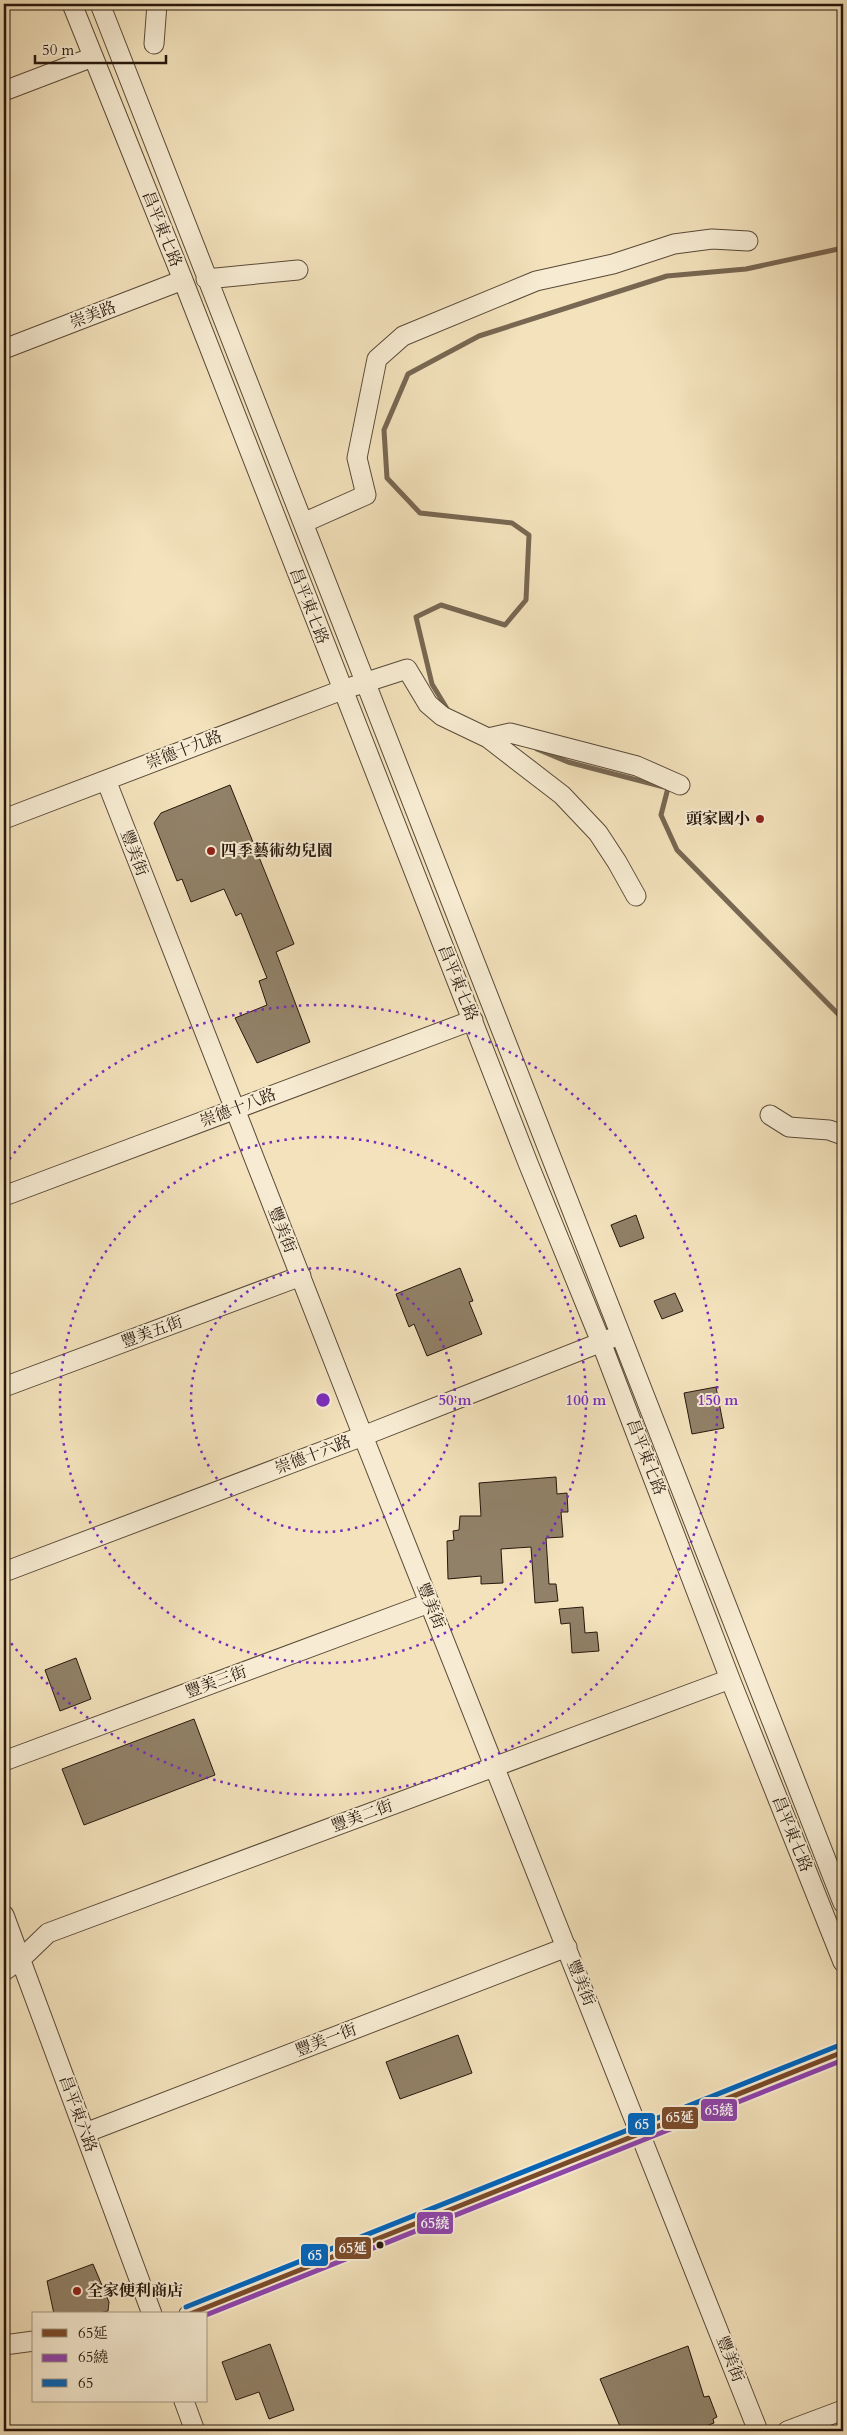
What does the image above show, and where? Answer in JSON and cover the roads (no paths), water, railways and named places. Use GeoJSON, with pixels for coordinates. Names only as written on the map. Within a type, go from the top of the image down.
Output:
{"type":"FeatureCollection","features":[{"type":"Feature","properties":{"kind":"street","name":"昌平東七路"},"geometry":{"type":"LineString","coordinates":[[72,4],[183,280],[342,690],[528,1163],[601,1342],[730,1678],[843,1962]]}},
{"type":"Feature","properties":{"kind":"street","name":"昌平東七路"},"geometry":{"type":"LineString","coordinates":[[100,4],[843,1903]]}},
{"type":"Feature","properties":{"kind":"street"},"geometry":{"type":"LineString","coordinates":[[154,44],[157,4]]}},
{"type":"Feature","properties":{"kind":"street"},"geometry":{"type":"LineString","coordinates":[[4,91],[93,57]]}},
{"type":"Feature","properties":{"kind":"street"},"geometry":{"type":"LineString","coordinates":[[302,523],[366,495],[357,458],[377,359],[403,336],[536,281],[613,264],[674,244],[712,240],[748,241]]}},
{"type":"Feature","properties":{"kind":"street"},"geometry":{"type":"LineString","coordinates":[[206,279],[298,270]]}},
{"type":"Feature","properties":{"kind":"street","name":"崇美路"},"geometry":{"type":"LineString","coordinates":[[4,349],[183,280]]}},
{"type":"Feature","properties":{"kind":"street","name":"崇德十九路"},"geometry":{"type":"LineString","coordinates":[[4,819],[342,690],[407,669],[428,704],[442,716],[488,738]]}},
{"type":"Feature","properties":{"kind":"street"},"geometry":{"type":"LineString","coordinates":[[488,738],[510,733],[637,766],[680,786]]}},
{"type":"Feature","properties":{"kind":"street"},"geometry":{"type":"LineString","coordinates":[[488,738],[562,795],[598,833],[636,896]]}},
{"type":"Feature","properties":{"kind":"street","name":"豐美街"},"geometry":{"type":"LineString","coordinates":[[106,780],[362,1436],[567,1947],[758,2431]]}},
{"type":"Feature","properties":{"kind":"street","name":"崇德十八路"},"geometry":{"type":"LineString","coordinates":[[4,1196],[473,1020]]}},
{"type":"Feature","properties":{"kind":"street"},"geometry":{"type":"LineString","coordinates":[[770,1116],[790,1127],[829,1130],[843,1135]]}},
{"type":"Feature","properties":{"kind":"street","name":"豐美五街"},"geometry":{"type":"LineString","coordinates":[[4,1387],[301,1276]]}},
{"type":"Feature","properties":{"kind":"street","name":"崇德十六路"},"geometry":{"type":"LineString","coordinates":[[4,1572],[362,1436],[620,1335]]}},
{"type":"Feature","properties":{"kind":"street","name":"豐美三街"},"geometry":{"type":"LineString","coordinates":[[4,1761],[429,1603]]}},
{"type":"Feature","properties":{"kind":"street","name":"豐美二街"},"geometry":{"type":"LineString","coordinates":[[4,1971],[21,1959],[48,1933],[730,1678]]}},
{"type":"Feature","properties":{"kind":"street","name":"昌平東六路"},"geometry":{"type":"LineString","coordinates":[[4,1915],[151,2312]]}},
{"type":"Feature","properties":{"kind":"street","name":"豐美一街"},"geometry":{"type":"LineString","coordinates":[[85,2133],[567,1947]]}},
{"type":"Feature","properties":{"kind":"street"},"geometry":{"type":"LineString","coordinates":[[194,2312],[843,2052]]}},
{"type":"Feature","properties":{"kind":"street"},"geometry":{"type":"LineString","coordinates":[[4,2345],[32,2341]]}},
{"type":"Feature","properties":{"kind":"street"},"geometry":{"type":"LineString","coordinates":[[184,2402],[195,2431]]}},
{"type":"Feature","properties":{"kind":"street"},"geometry":{"type":"LineString","coordinates":[[787,2431],[843,2410]]}},
{"type":"Feature","properties":{"kind":"waterway"},"geometry":{"type":"LineString","coordinates":[[449,712],[432,684],[416,617],[441,605],[505,625],[526,600],[529,535],[512,523],[420,513],[387,478],[384,430],[408,374],[479,336],[667,276],[746,269],[843,248]]}},
{"type":"Feature","properties":{"kind":"waterway"},"geometry":{"type":"LineString","coordinates":[[537,749],[568,762],[668,788],[661,815],[677,850],[843,1019]]}},
{"type":"Feature","properties":{"kind":"place","name":"頭家國小"},"geometry":{"type":"Point","coordinates":[760,819]}},
{"type":"Feature","properties":{"kind":"place","name":"四季藝術幼兒園"},"geometry":{"type":"Point","coordinates":[211,851]}},
{"type":"Feature","properties":{"kind":"place","name":"全家便利商店"},"geometry":{"type":"Point","coordinates":[77,2291]}}]}
